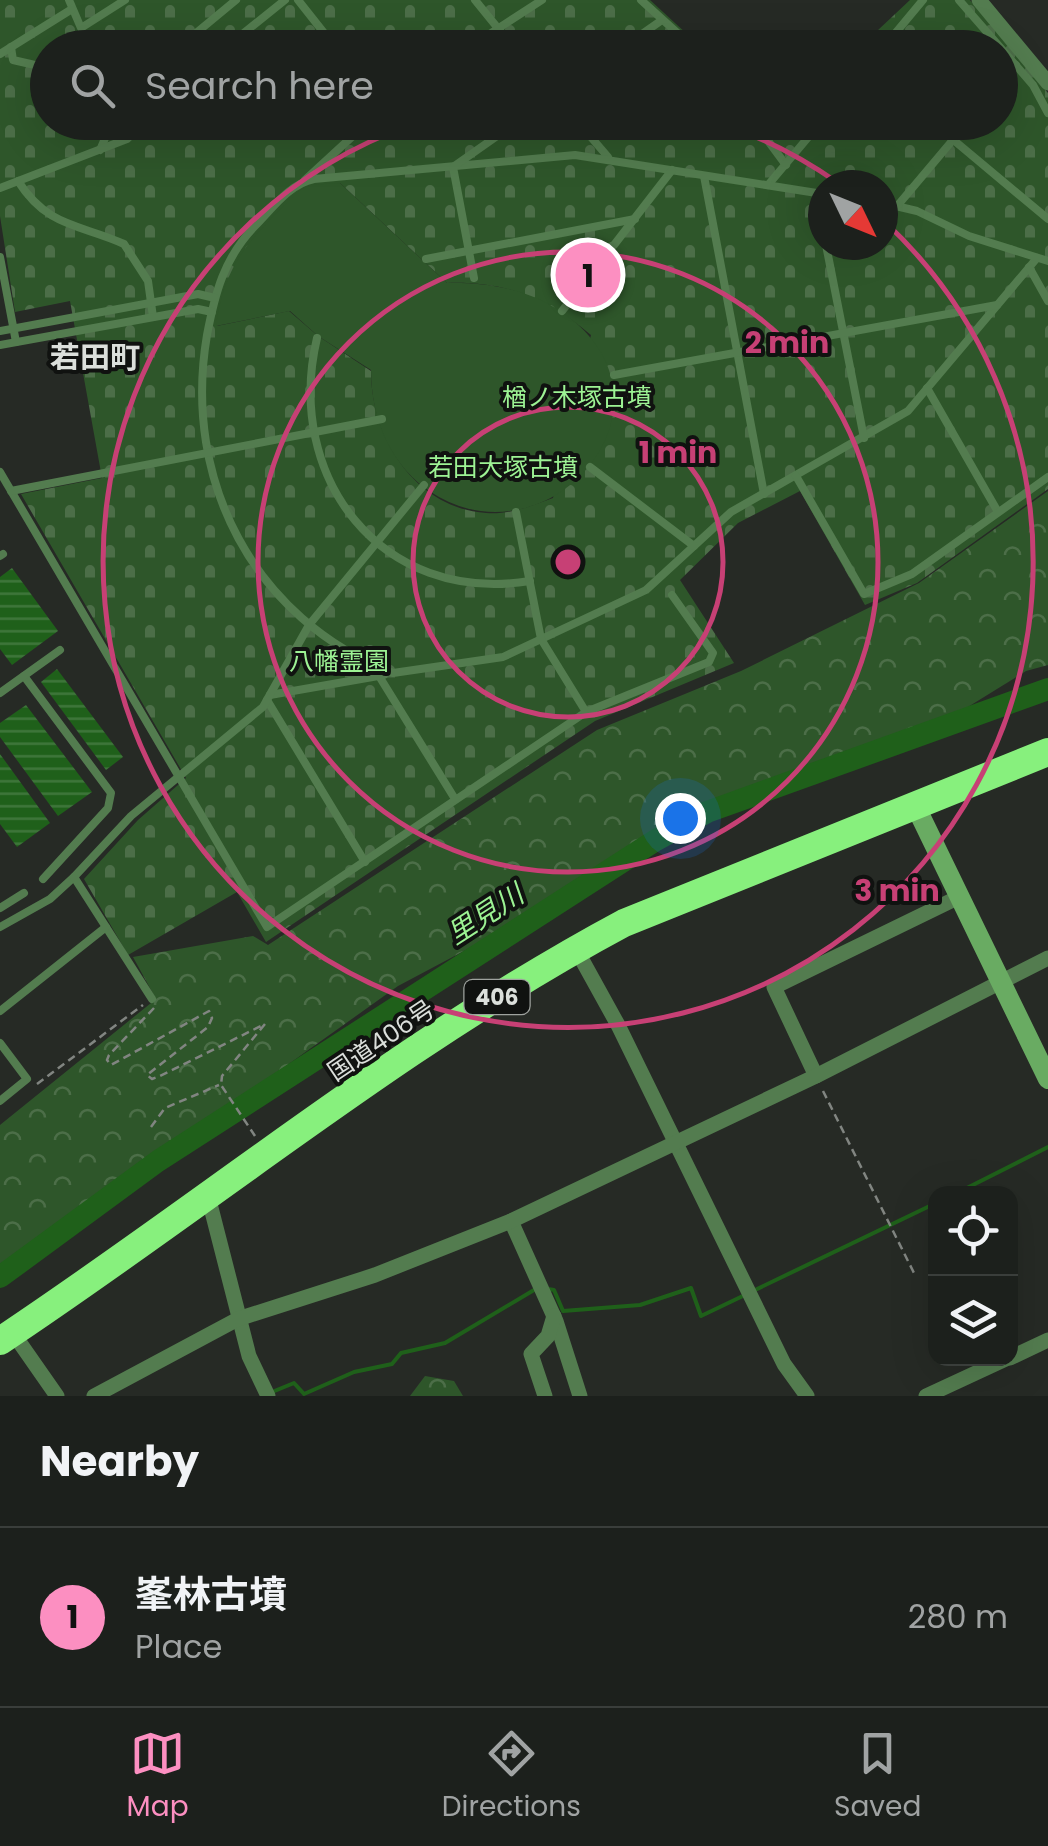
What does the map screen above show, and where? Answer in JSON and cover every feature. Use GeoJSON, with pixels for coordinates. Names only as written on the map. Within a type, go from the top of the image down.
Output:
{"type":"FeatureCollection","features":[{"type":"Feature","properties":{"kind":"highway","name":"国道406号"},"geometry":{"type":"LineString","coordinates":[[6,1337],[429,1042],[576,949],[642,916],[1048,752]]}},
{"type":"Feature","properties":{"kind":"street"},"geometry":{"type":"LineString","coordinates":[[979,0],[1004,30]]}},
{"type":"Feature","properties":{"kind":"street"},"geometry":{"type":"LineString","coordinates":[[1018,47],[1048,83]]}},
{"type":"Feature","properties":{"kind":"street"},"geometry":{"type":"LineString","coordinates":[[916,806],[1048,1079]]}},
{"type":"Feature","properties":{"kind":"street"},"geometry":{"type":"LineString","coordinates":[[816,1076],[774,988],[959,897]]}},
{"type":"Feature","properties":{"kind":"street"},"geometry":{"type":"LineString","coordinates":[[576,949],[784,1364],[807,1396]]}},
{"type":"Feature","properties":{"kind":"street"},"geometry":{"type":"LineString","coordinates":[[94,1396],[238,1320],[376,1275],[512,1220],[816,1076],[1048,958]]}},
{"type":"Feature","properties":{"kind":"street"},"geometry":{"type":"LineString","coordinates":[[208,1196],[238,1320],[252,1364],[268,1396]]}},
{"type":"Feature","properties":{"kind":"street"},"geometry":{"type":"LineString","coordinates":[[512,1220],[554,1316],[580,1396]]}},
{"type":"Feature","properties":{"kind":"street"},"geometry":{"type":"LineString","coordinates":[[545,1396],[530,1354],[548,1336],[554,1316]]}},
{"type":"Feature","properties":{"kind":"street"},"geometry":{"type":"LineString","coordinates":[[6,1337],[57,1396]]}},
{"type":"Feature","properties":{"kind":"street"},"geometry":{"type":"LineString","coordinates":[[1018,1354],[1048,1340]]}},
{"type":"Feature","properties":{"kind":"street"},"geometry":{"type":"LineString","coordinates":[[926,1396],[992,1366]]}},
{"type":"Feature","properties":{"kind":"lane"},"geometry":{"type":"LineString","coordinates":[[36,30],[71,5],[81,28],[125,0]]}},
{"type":"Feature","properties":{"kind":"lane"},"geometry":{"type":"LineString","coordinates":[[200,30],[236,0]]}},
{"type":"Feature","properties":{"kind":"lane"},"geometry":{"type":"LineString","coordinates":[[248,30],[286,0]]}},
{"type":"Feature","properties":{"kind":"lane"},"geometry":{"type":"LineString","coordinates":[[298,0],[322,30]]}},
{"type":"Feature","properties":{"kind":"lane"},"geometry":{"type":"LineString","coordinates":[[475,0],[499,30]]}},
{"type":"Feature","properties":{"kind":"lane"},"geometry":{"type":"LineString","coordinates":[[493,30],[542,0]]}},
{"type":"Feature","properties":{"kind":"lane"},"geometry":{"type":"LineString","coordinates":[[642,0],[673,30]]}},
{"type":"Feature","properties":{"kind":"lane"},"geometry":{"type":"LineString","coordinates":[[899,30],[924,0]]}},
{"type":"Feature","properties":{"kind":"lane"},"geometry":{"type":"LineString","coordinates":[[959,0],[985,30]]}},
{"type":"Feature","properties":{"kind":"lane"},"geometry":{"type":"LineString","coordinates":[[648,30],[662,20]]}},
{"type":"Feature","properties":{"kind":"lane"},"geometry":{"type":"LineString","coordinates":[[0,54],[30,34]]}},
{"type":"Feature","properties":{"kind":"lane"},"geometry":{"type":"LineString","coordinates":[[12,47],[12,60],[30,64]]}},
{"type":"Feature","properties":{"kind":"lane"},"geometry":{"type":"LineString","coordinates":[[1018,68],[1048,113]]}},
{"type":"Feature","properties":{"kind":"lane"},"geometry":{"type":"LineString","coordinates":[[100,150],[104,140]]}},
{"type":"Feature","properties":{"kind":"lane"},"geometry":{"type":"LineString","coordinates":[[0,188],[127,140]]}},
{"type":"Feature","properties":{"kind":"lane"},"geometry":{"type":"LineString","coordinates":[[348,140],[234,250],[215,298],[201,380],[206,452],[219,501],[246,556],[283,602],[343,650],[393,673]]}},
{"type":"Feature","properties":{"kind":"lane"},"geometry":{"type":"LineString","coordinates":[[453,167],[491,140]]}},
{"type":"Feature","properties":{"kind":"lane"},"geometry":{"type":"LineString","coordinates":[[593,140],[608,158]]}},
{"type":"Feature","properties":{"kind":"lane"},"geometry":{"type":"LineString","coordinates":[[767,140],[786,165]]}},
{"type":"Feature","properties":{"kind":"lane"},"geometry":{"type":"LineString","coordinates":[[768,186],[806,140]]}},
{"type":"Feature","properties":{"kind":"lane"},"geometry":{"type":"LineString","coordinates":[[1048,219],[953,141],[898,205],[969,236],[1048,260]]}},
{"type":"Feature","properties":{"kind":"lane"},"geometry":{"type":"LineString","coordinates":[[304,181],[575,155],[808,191]]}},
{"type":"Feature","properties":{"kind":"lane"},"geometry":{"type":"LineString","coordinates":[[453,167],[474,278]]}},
{"type":"Feature","properties":{"kind":"lane"},"geometry":{"type":"LineString","coordinates":[[562,310],[577,292],[572,283],[572,265],[614,245],[672,170]]}},
{"type":"Feature","properties":{"kind":"lane"},"geometry":{"type":"LineString","coordinates":[[704,176],[764,494]]}},
{"type":"Feature","properties":{"kind":"lane"},"geometry":{"type":"LineString","coordinates":[[18,182],[38,206],[66,226],[124,244],[144,272],[153,317]]}},
{"type":"Feature","properties":{"kind":"lane"},"geometry":{"type":"LineString","coordinates":[[426,258],[635,219]]}},
{"type":"Feature","properties":{"kind":"lane"},"geometry":{"type":"LineString","coordinates":[[0,257],[16,342]]}},
{"type":"Feature","properties":{"kind":"lane"},"geometry":{"type":"LineString","coordinates":[[268,697],[503,657],[646,590],[731,512],[908,411],[1037,258]]}},
{"type":"Feature","properties":{"kind":"lane"},"geometry":{"type":"LineString","coordinates":[[829,260],[864,438]]}},
{"type":"Feature","properties":{"kind":"lane"},"geometry":{"type":"LineString","coordinates":[[1029,267],[1048,302]]}},
{"type":"Feature","properties":{"kind":"lane"},"geometry":{"type":"LineString","coordinates":[[0,330],[198,294],[215,298]]}},
{"type":"Feature","properties":{"kind":"lane"},"geometry":{"type":"LineString","coordinates":[[614,375],[998,304]]}},
{"type":"Feature","properties":{"kind":"lane"},"geometry":{"type":"LineString","coordinates":[[0,345],[198,309],[212,312]]}},
{"type":"Feature","properties":{"kind":"lane"},"geometry":{"type":"LineString","coordinates":[[317,338],[309,382],[312,432],[329,483],[349,515],[376,543],[416,565],[456,578],[500,584],[530,581]]}},
{"type":"Feature","properties":{"kind":"lane"},"geometry":{"type":"LineString","coordinates":[[927,388],[998,512]]}},
{"type":"Feature","properties":{"kind":"lane"},"geometry":{"type":"LineString","coordinates":[[12,491],[382,419]]}},
{"type":"Feature","properties":{"kind":"lane"},"geometry":{"type":"LineString","coordinates":[[590,467],[694,546]]}},
{"type":"Feature","properties":{"kind":"lane"},"geometry":{"type":"LineString","coordinates":[[0,472],[267,926],[586,712],[712,658],[713,652],[672,595]]}},
{"type":"Feature","properties":{"kind":"lane"},"geometry":{"type":"LineString","coordinates":[[796,476],[864,594],[912,574],[1048,478]]}},
{"type":"Feature","properties":{"kind":"lane"},"geometry":{"type":"LineString","coordinates":[[0,926],[50,899],[131,816],[268,697],[309,625],[424,485]]}},
{"type":"Feature","properties":{"kind":"lane"},"geometry":{"type":"LineString","coordinates":[[516,512],[541,639],[586,712]]}},
{"type":"Feature","properties":{"kind":"lane"},"geometry":{"type":"LineString","coordinates":[[0,693],[60,650]]}},
{"type":"Feature","properties":{"kind":"lane"},"geometry":{"type":"LineString","coordinates":[[24,676],[112,793],[108,808],[43,879]]}},
{"type":"Feature","properties":{"kind":"lane"},"geometry":{"type":"LineString","coordinates":[[380,676],[455,799]]}},
{"type":"Feature","properties":{"kind":"lane"},"geometry":{"type":"LineString","coordinates":[[268,697],[365,862]]}},
{"type":"Feature","properties":{"kind":"lane"},"geometry":{"type":"LineString","coordinates":[[74,877],[152,998]]}},
{"type":"Feature","properties":{"kind":"lane"},"geometry":{"type":"LineString","coordinates":[[0,908],[24,893]]}},
{"type":"Feature","properties":{"kind":"lane"},"geometry":{"type":"LineString","coordinates":[[0,1011],[106,927]]}},
{"type":"Feature","properties":{"kind":"lane"},"geometry":{"type":"LineString","coordinates":[[0,1043],[28,1079],[0,1101]]}},
{"type":"Feature","properties":{"kind":"path"},"geometry":{"type":"LineString","coordinates":[[28,1079],[32,1087],[152,998],[156,1006],[107,1060],[116,1063],[209,1011],[212,1018],[208,1027],[149,1072],[152,1079],[265,1024],[224,1069],[221,1085],[248,1126]]}},
{"type":"Feature","properties":{"kind":"path"},"geometry":{"type":"LineString","coordinates":[[816,1076],[914,1273]]}},
{"type":"Feature","properties":{"kind":"path"},"geometry":{"type":"LineString","coordinates":[[151,1127],[165,1108],[221,1085]]}},
{"type":"Feature","properties":{"kind":"green space","name":"八幡霊園"},"geometry":{"type":"Polygon","coordinates":[[[0,0],[650,0],[683,30],[30,30],[30,140],[1018,140],[1018,57],[1048,93],[1048,489],[917,583],[865,605],[800,491],[738,523],[680,580],[734,663],[595,721],[266,942],[237,892],[128,955],[84,879],[138,820],[186,778],[21,494],[102,478],[70,301],[15,312],[0,216],[0,0]],[[340,183],[217,326],[289,311],[318,336],[371,371],[373,396],[388,443],[418,483],[438,498],[460,508],[495,513],[553,498],[591,335],[525,294],[488,285],[447,283],[340,183]],[[613,245],[563,257],[571,299],[599,295],[613,276],[613,245]]]}},
{"type":"Feature","properties":{"kind":"green space","name":"八幡霊園"},"geometry":{"type":"Polygon","coordinates":[[[910,0],[970,0],[995,30],[878,30],[910,0]]]}},
{"type":"Feature","properties":{"kind":"green space"},"geometry":{"type":"Polygon","coordinates":[[[340,183],[447,283],[515,290],[546,303],[575,322],[604,359],[614,398],[607,435],[587,469],[556,495],[519,510],[477,510],[434,494],[406,471],[386,441],[375,406],[371,370],[318,336],[290,311],[216,326],[226,283],[255,236],[308,185],[340,183]]]}},
{"type":"Feature","properties":{"kind":"green space"},"geometry":{"type":"Polygon","coordinates":[[[1048,491],[1048,665],[1026,671],[950,718],[845,751],[711,806],[590,873],[539,911],[398,986],[230,1106],[113,1199],[0,1270],[0,1125],[156,999],[133,957],[253,936],[268,945],[597,730],[741,671],[919,583],[1048,491]]]}},
{"type":"Feature","properties":{"kind":"green space"},"geometry":{"type":"Polygon","coordinates":[[[425,1376],[454,1381],[463,1396],[410,1396],[425,1376]]]}},
{"type":"Feature","properties":{"kind":"shaded area"},"geometry":{"type":"Polygon","coordinates":[[[12,568],[58,631],[12,665],[0,649],[0,577],[12,568]]]}},
{"type":"Feature","properties":{"kind":"shaded area"},"geometry":{"type":"Polygon","coordinates":[[[57,669],[123,757],[106,770],[41,682],[57,669]]]}},
{"type":"Feature","properties":{"kind":"shaded area"},"geometry":{"type":"Polygon","coordinates":[[[26,705],[92,792],[58,816],[0,737],[0,723],[26,705]]]}},
{"type":"Feature","properties":{"kind":"shaded area"},"geometry":{"type":"Polygon","coordinates":[[[0,754],[50,823],[17,847],[0,824],[0,754]]]}},
{"type":"Feature","properties":{"kind":"waterway","name":"里見川"},"geometry":{"type":"LineString","coordinates":[[0,1277],[158,1161],[656,840],[707,812],[1048,689]]}},
{"type":"Feature","properties":{"kind":"waterway"},"geometry":{"type":"LineString","coordinates":[[971,1186],[1048,1147]]}},
{"type":"Feature","properties":{"kind":"waterway"},"geometry":{"type":"LineString","coordinates":[[755,1290],[928,1207]]}},
{"type":"Feature","properties":{"kind":"waterway"},"geometry":{"type":"LineString","coordinates":[[548,1289],[554,1290],[563,1311],[640,1305],[691,1288],[701,1316],[747,1294]]}},
{"type":"Feature","properties":{"kind":"waterway"},"geometry":{"type":"LineString","coordinates":[[272,1392],[294,1383],[304,1394],[354,1372],[392,1364],[401,1353],[445,1343],[534,1290]]}},
{"type":"Feature","properties":{"kind":"place","name":"峯林古墳"},"geometry":{"type":"Point","coordinates":[588,275]}},
{"type":"Feature","properties":{"kind":"district","name":"若田町"},"geometry":{"type":"Point","coordinates":[95,358]}},
{"type":"Feature","properties":{"kind":"park label","name":"楢ノ木塚古墳"},"geometry":{"type":"Point","coordinates":[577,397]}},
{"type":"Feature","properties":{"kind":"park label","name":"若田大塚古墳"},"geometry":{"type":"Point","coordinates":[503,467]}}]}
